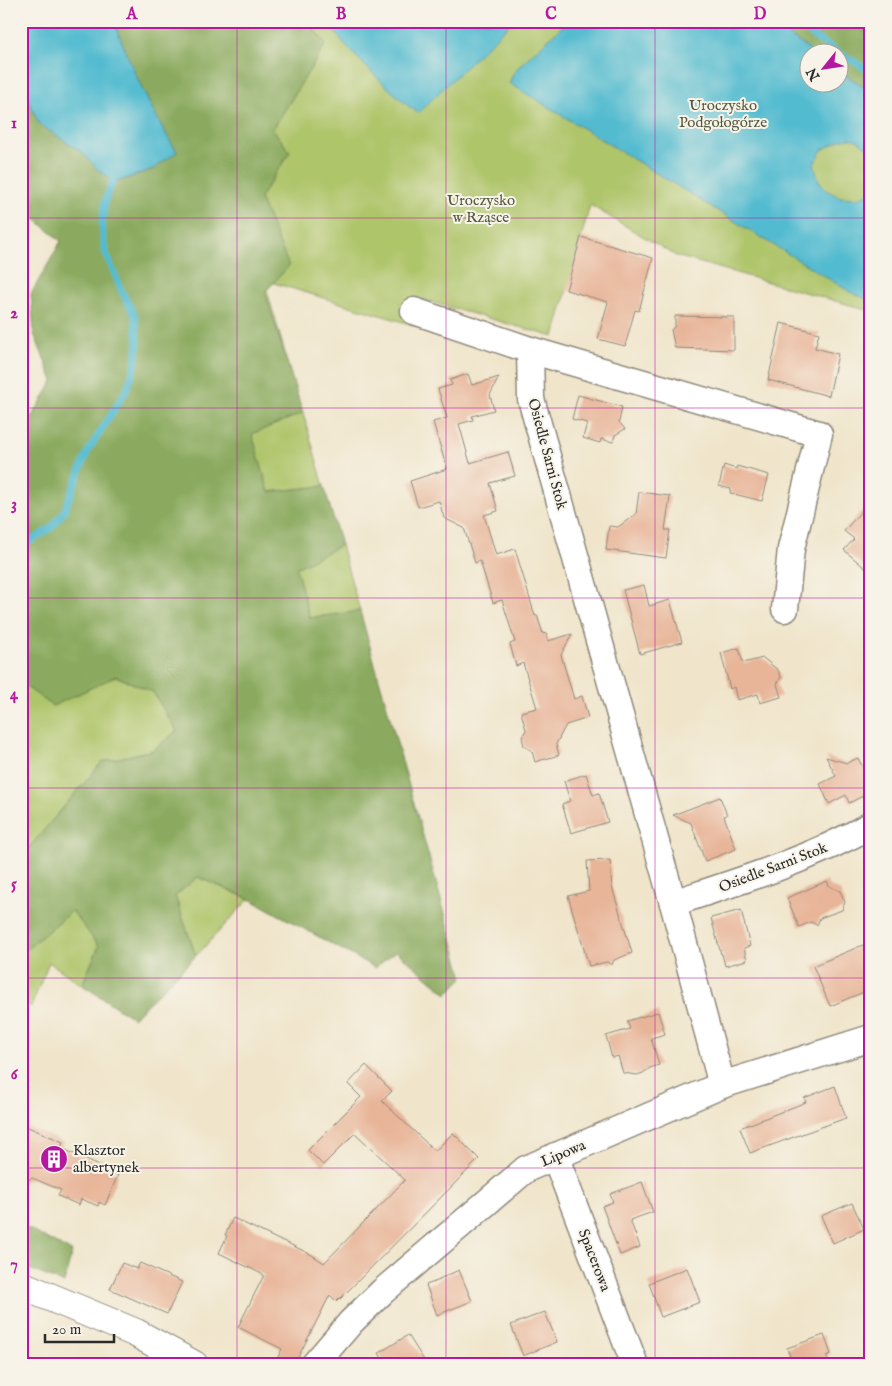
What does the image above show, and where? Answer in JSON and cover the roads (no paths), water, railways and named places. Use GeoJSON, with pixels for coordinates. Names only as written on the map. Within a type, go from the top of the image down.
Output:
{"type":"FeatureCollection","features":[{"type":"Feature","properties":{"kind":"street"},"geometry":{"type":"LineString","coordinates":[[414,311],[530,350],[819,434],[791,549],[786,610]]}},
{"type":"Feature","properties":{"kind":"street","name":"Osiedle Sarni Stok"},"geometry":{"type":"LineString","coordinates":[[530,350],[531,399],[673,903],[722,1085]]}},
{"type":"Feature","properties":{"kind":"street","name":"Osiedle Sarni Stok"},"geometry":{"type":"LineString","coordinates":[[673,903],[775,868],[853,835],[871,825]]}},
{"type":"Feature","properties":{"kind":"street","name":"Lipowa"},"geometry":{"type":"LineString","coordinates":[[314,1365],[351,1322],[383,1291],[526,1169],[722,1085],[871,1038]]}},
{"type":"Feature","properties":{"kind":"street","name":"Spacerowa"},"geometry":{"type":"LineString","coordinates":[[555,1156],[635,1365]]}},
{"type":"Feature","properties":{"kind":"street"},"geometry":{"type":"LineString","coordinates":[[21,1285],[136,1333],[194,1365]]}},
{"type":"Feature","properties":{"kind":"water"},"geometry":{"type":"Polygon","coordinates":[[[21,21],[114,21],[142,88],[177,152],[153,169],[123,180],[113,181],[97,169],[83,153],[39,124],[21,84],[21,21]]]}},
{"type":"Feature","properties":{"kind":"water"},"geometry":{"type":"Polygon","coordinates":[[[327,21],[513,21],[418,113],[409,107],[362,62],[327,21]]]}},
{"type":"Feature","properties":{"kind":"water","name":"Uroczysko Podgołogórze"},"geometry":{"type":"Polygon","coordinates":[[[568,21],[768,21],[800,43],[800,92],[850,92],[850,78],[871,92],[871,151],[859,141],[850,138],[843,139],[822,150],[814,164],[818,179],[826,190],[840,197],[857,198],[871,193],[871,300],[852,293],[509,83],[520,65],[568,21]]]}},
{"type":"Feature","properties":{"kind":"waterway"},"geometry":{"type":"LineString","coordinates":[[797,21],[822,42]]}},
{"type":"Feature","properties":{"kind":"waterway"},"geometry":{"type":"LineString","coordinates":[[850,59],[871,72]]}},
{"type":"Feature","properties":{"kind":"waterway"},"geometry":{"type":"LineString","coordinates":[[21,544],[31,541],[51,528],[64,511],[88,451],[127,389],[135,365],[138,343],[135,316],[123,294],[105,251],[103,236],[102,224],[105,200],[113,181]]}},
{"type":"Feature","properties":{"kind":"place","name":"Klasztor albertynek"},"geometry":{"type":"Point","coordinates":[54,1159]}},
{"type":"Feature","properties":{"kind":"park label","name":"Uroczysko w Rząsce"},"geometry":{"type":"Point","coordinates":[481,208]}}]}
